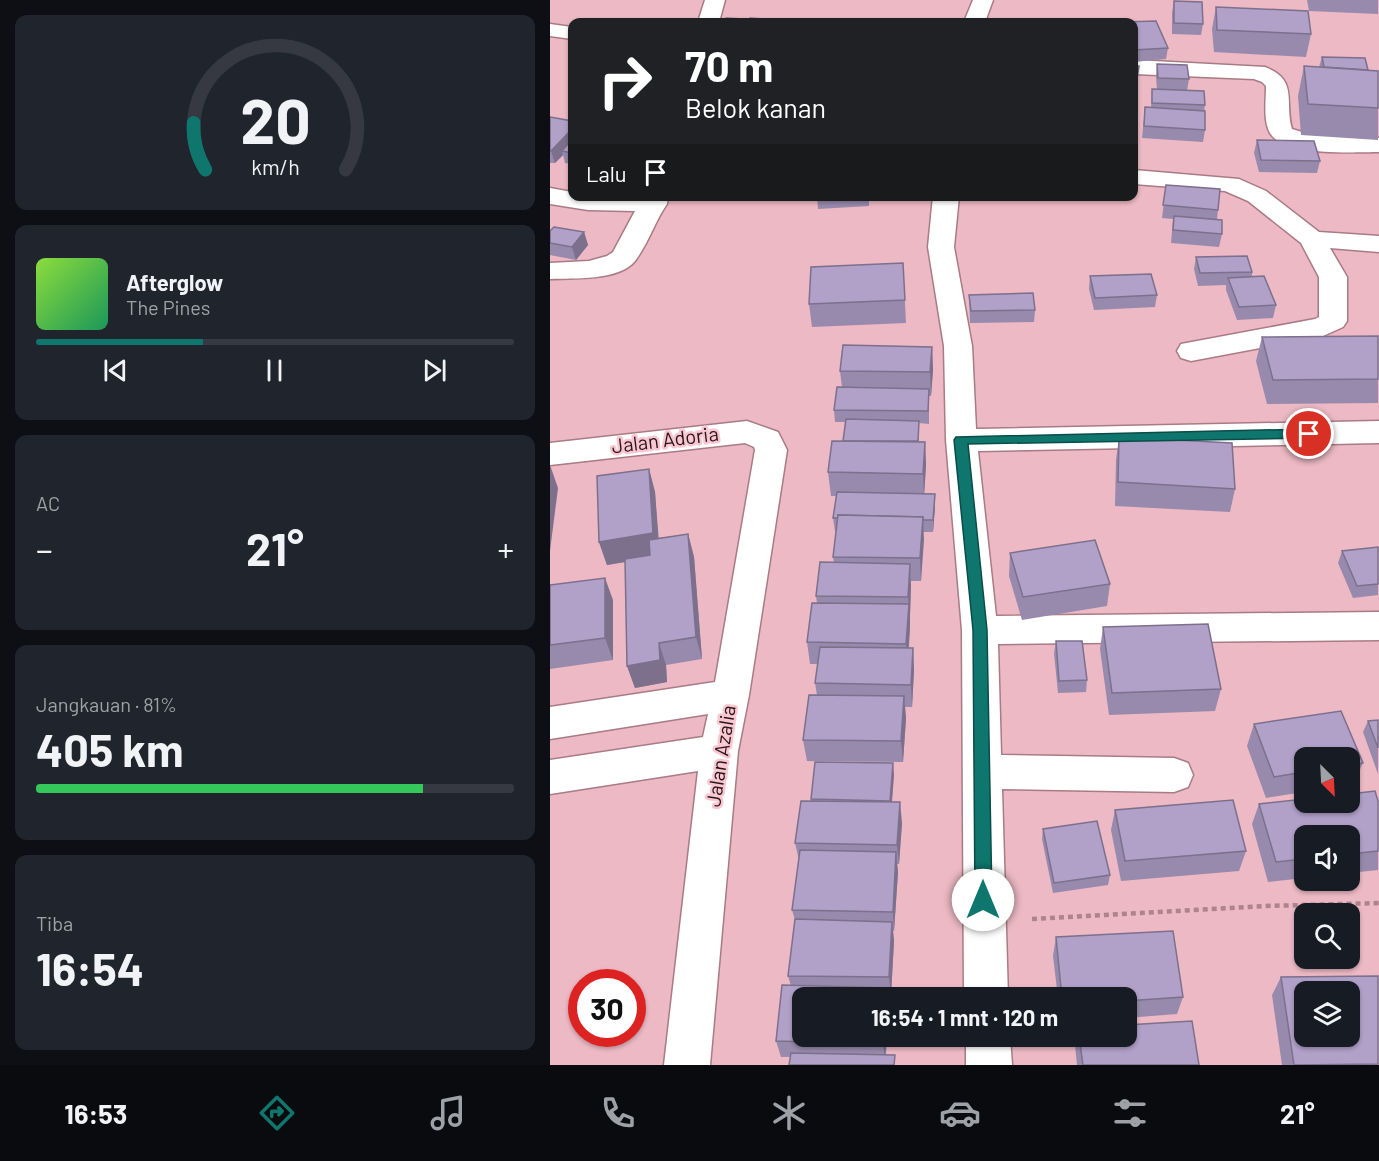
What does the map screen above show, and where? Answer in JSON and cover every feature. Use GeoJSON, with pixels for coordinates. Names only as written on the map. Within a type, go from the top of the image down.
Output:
{"type":"FeatureCollection","features":[{"type":"Feature","properties":{"kind":"street"},"geometry":{"type":"LineString","coordinates":[[710,18],[715,0]]}},
{"type":"Feature","properties":{"kind":"street"},"geometry":{"type":"LineString","coordinates":[[976,18],[983,0]]}},
{"type":"Feature","properties":{"kind":"street"},"geometry":{"type":"LineString","coordinates":[[550,30],[568,32]]}},
{"type":"Feature","properties":{"kind":"street"},"geometry":{"type":"LineString","coordinates":[[550,50],[568,52]]}},
{"type":"Feature","properties":{"kind":"street"},"geometry":{"type":"LineString","coordinates":[[1138,67],[1235,70],[1266,74],[1277,86],[1280,128],[1287,138],[1302,142],[1378,145]]}},
{"type":"Feature","properties":{"kind":"street"},"geometry":{"type":"LineString","coordinates":[[1138,177],[1230,184],[1241,188],[1256,196],[1312,239],[1333,277],[1333,321],[1323,327],[1191,351]]}},
{"type":"Feature","properties":{"kind":"street"},"geometry":{"type":"LineString","coordinates":[[550,196],[568,199]]}},
{"type":"Feature","properties":{"kind":"street"},"geometry":{"type":"LineString","coordinates":[[582,201],[622,201]]}},
{"type":"Feature","properties":{"kind":"street"},"geometry":{"type":"LineString","coordinates":[[550,271],[600,267],[619,261],[654,201]]}},
{"type":"Feature","properties":{"kind":"street"},"geometry":{"type":"LineString","coordinates":[[946,201],[942,247],[958,346],[961,440],[980,630],[986,987]]}},
{"type":"Feature","properties":{"kind":"street"},"geometry":{"type":"LineString","coordinates":[[1312,239],[1378,244]]}},
{"type":"Feature","properties":{"kind":"street","name":"Jalan Adoria"},"geometry":{"type":"LineString","coordinates":[[550,454],[747,432],[767,440],[771,450]]}},
{"type":"Feature","properties":{"kind":"street"},"geometry":{"type":"LineString","coordinates":[[961,440],[1378,432]]}},
{"type":"Feature","properties":{"kind":"street","name":"Jalan Azalia"},"geometry":{"type":"LineString","coordinates":[[687,1065],[719,751],[731,695],[771,450]]}},
{"type":"Feature","properties":{"kind":"street"},"geometry":{"type":"LineString","coordinates":[[980,630],[1378,626]]}},
{"type":"Feature","properties":{"kind":"street"},"geometry":{"type":"LineString","coordinates":[[550,723],[731,695]]}},
{"type":"Feature","properties":{"kind":"street"},"geometry":{"type":"LineString","coordinates":[[550,777],[719,751]]}},
{"type":"Feature","properties":{"kind":"street"},"geometry":{"type":"LineString","coordinates":[[982,772],[1174,775]]}},
{"type":"Feature","properties":{"kind":"street"},"geometry":{"type":"LineString","coordinates":[[988,1047],[989,1065]]}},
{"type":"Feature","properties":{"kind":"path"},"geometry":{"type":"LineString","coordinates":[[984,922],[1265,906],[1378,903]]}},
{"type":"Feature","properties":{"kind":"building"},"geometry":{"type":"Polygon","coordinates":[[[1174,1],[1202,2],[1203,24],[1174,23],[1174,1]]]}},
{"type":"Feature","properties":{"kind":"building"},"geometry":{"type":"Polygon","coordinates":[[[1216,7],[1308,11],[1311,34],[1217,30],[1216,7]]]}},
{"type":"Feature","properties":{"kind":"building"},"geometry":{"type":"Polygon","coordinates":[[[1156,21],[1168,48],[1138,50],[1138,22],[1156,21]]]}},
{"type":"Feature","properties":{"kind":"building"},"geometry":{"type":"Polygon","coordinates":[[[1322,57],[1365,58],[1368,70],[1324,67],[1322,57]]]}},
{"type":"Feature","properties":{"kind":"building"},"geometry":{"type":"Polygon","coordinates":[[[1157,64],[1187,65],[1189,79],[1158,78],[1157,64]]]}},
{"type":"Feature","properties":{"kind":"building"},"geometry":{"type":"Polygon","coordinates":[[[1304,66],[1378,71],[1378,108],[1308,104],[1304,66]]]}},
{"type":"Feature","properties":{"kind":"building"},"geometry":{"type":"Polygon","coordinates":[[[1152,89],[1204,91],[1205,105],[1152,103],[1152,89]]]}},
{"type":"Feature","properties":{"kind":"building"},"geometry":{"type":"Polygon","coordinates":[[[1145,107],[1205,111],[1205,130],[1144,126],[1145,107]]]}},
{"type":"Feature","properties":{"kind":"building"},"geometry":{"type":"Polygon","coordinates":[[[550,117],[568,120],[568,133],[550,151],[550,117]]]}},
{"type":"Feature","properties":{"kind":"building"},"geometry":{"type":"Polygon","coordinates":[[[1257,140],[1314,141],[1320,161],[1261,160],[1257,140]]]}},
{"type":"Feature","properties":{"kind":"building"},"geometry":{"type":"Polygon","coordinates":[[[568,144],[568,152],[562,151],[568,144]]]}},
{"type":"Feature","properties":{"kind":"building"},"geometry":{"type":"Polygon","coordinates":[[[1166,185],[1220,189],[1218,210],[1163,205],[1166,185]]]}},
{"type":"Feature","properties":{"kind":"building"},"geometry":{"type":"Polygon","coordinates":[[[1174,216],[1222,220],[1222,234],[1173,230],[1174,216]]]}},
{"type":"Feature","properties":{"kind":"building"},"geometry":{"type":"Polygon","coordinates":[[[554,227],[584,232],[572,247],[550,243],[550,231],[554,227]]]}},
{"type":"Feature","properties":{"kind":"building"},"geometry":{"type":"Polygon","coordinates":[[[1247,256],[1252,272],[1200,273],[1196,257],[1247,256]]]}},
{"type":"Feature","properties":{"kind":"building"},"geometry":{"type":"Polygon","coordinates":[[[903,263],[905,300],[809,304],[811,267],[903,263]]]}},
{"type":"Feature","properties":{"kind":"building"},"geometry":{"type":"Polygon","coordinates":[[[1151,274],[1157,295],[1095,298],[1090,276],[1151,274]]]}},
{"type":"Feature","properties":{"kind":"building"},"geometry":{"type":"Polygon","coordinates":[[[1264,276],[1276,305],[1239,307],[1228,278],[1264,276]]]}},
{"type":"Feature","properties":{"kind":"building"},"geometry":{"type":"Polygon","coordinates":[[[1033,293],[1035,310],[971,311],[969,295],[1033,293]]]}},
{"type":"Feature","properties":{"kind":"building"},"geometry":{"type":"Polygon","coordinates":[[[1378,336],[1378,379],[1273,380],[1262,337],[1378,336]]]}},
{"type":"Feature","properties":{"kind":"building"},"geometry":{"type":"Polygon","coordinates":[[[843,345],[932,347],[930,372],[840,371],[843,345]]]}},
{"type":"Feature","properties":{"kind":"building"},"geometry":{"type":"Polygon","coordinates":[[[837,387],[929,389],[928,411],[834,410],[837,387]]]}},
{"type":"Feature","properties":{"kind":"building"},"geometry":{"type":"Polygon","coordinates":[[[846,419],[919,421],[918,441],[843,441],[846,419]]]}},
{"type":"Feature","properties":{"kind":"building"},"geometry":{"type":"Polygon","coordinates":[[[1119,437],[1232,443],[1235,489],[1118,482],[1119,437]]]}},
{"type":"Feature","properties":{"kind":"building"},"geometry":{"type":"Polygon","coordinates":[[[832,441],[925,442],[923,474],[828,472],[832,441]]]}},
{"type":"Feature","properties":{"kind":"building"},"geometry":{"type":"Polygon","coordinates":[[[649,469],[653,533],[599,542],[597,476],[649,469]]]}},
{"type":"Feature","properties":{"kind":"building"},"geometry":{"type":"Polygon","coordinates":[[[837,492],[935,494],[933,520],[923,520],[923,517],[838,515],[838,518],[833,518],[837,492]]]}},
{"type":"Feature","properties":{"kind":"building"},"geometry":{"type":"Polygon","coordinates":[[[838,515],[923,517],[920,558],[833,557],[838,515]]]}},
{"type":"Feature","properties":{"kind":"building"},"geometry":{"type":"Polygon","coordinates":[[[688,534],[696,637],[659,643],[660,660],[627,666],[625,559],[650,555],[649,540],[688,534]]]}},
{"type":"Feature","properties":{"kind":"building"},"geometry":{"type":"Polygon","coordinates":[[[1095,540],[1110,584],[1023,597],[1010,553],[1095,540]]]}},
{"type":"Feature","properties":{"kind":"building"},"geometry":{"type":"Polygon","coordinates":[[[1378,547],[1378,584],[1357,586],[1342,551],[1378,547]]]}},
{"type":"Feature","properties":{"kind":"building"},"geometry":{"type":"Polygon","coordinates":[[[820,562],[910,564],[908,597],[816,596],[820,562]]]}},
{"type":"Feature","properties":{"kind":"building"},"geometry":{"type":"Polygon","coordinates":[[[605,578],[605,638],[550,645],[550,585],[605,578]]]}},
{"type":"Feature","properties":{"kind":"building"},"geometry":{"type":"Polygon","coordinates":[[[812,603],[909,604],[906,644],[807,642],[812,603]]]}},
{"type":"Feature","properties":{"kind":"building"},"geometry":{"type":"Polygon","coordinates":[[[1208,624],[1221,689],[1112,693],[1103,627],[1208,624]]]}},
{"type":"Feature","properties":{"kind":"building"},"geometry":{"type":"Polygon","coordinates":[[[1056,641],[1082,641],[1087,680],[1059,681],[1056,641]]]}},
{"type":"Feature","properties":{"kind":"building"},"geometry":{"type":"Polygon","coordinates":[[[820,647],[913,648],[911,685],[815,683],[820,647]]]}},
{"type":"Feature","properties":{"kind":"building"},"geometry":{"type":"Polygon","coordinates":[[[809,695],[904,696],[901,741],[803,740],[809,695]]]}},
{"type":"Feature","properties":{"kind":"building"},"geometry":{"type":"Polygon","coordinates":[[[1341,711],[1356,747],[1294,747],[1294,774],[1274,777],[1254,724],[1341,711]]]}},
{"type":"Feature","properties":{"kind":"building"},"geometry":{"type":"Polygon","coordinates":[[[1378,720],[1378,748],[1368,721],[1378,720]]]}},
{"type":"Feature","properties":{"kind":"building"},"geometry":{"type":"Polygon","coordinates":[[[815,762],[893,763],[890,801],[811,799],[815,762]]]}},
{"type":"Feature","properties":{"kind":"building"},"geometry":{"type":"Polygon","coordinates":[[[1375,791],[1378,801],[1378,851],[1360,853],[1360,825],[1294,825],[1294,860],[1276,862],[1259,804],[1294,800],[1294,813],[1360,813],[1360,793],[1375,791]]]}},
{"type":"Feature","properties":{"kind":"building"},"geometry":{"type":"Polygon","coordinates":[[[1233,800],[1246,851],[1125,861],[1115,810],[1233,800]]]}},
{"type":"Feature","properties":{"kind":"building"},"geometry":{"type":"Polygon","coordinates":[[[801,801],[900,802],[897,845],[795,843],[801,801]]]}},
{"type":"Feature","properties":{"kind":"building"},"geometry":{"type":"Polygon","coordinates":[[[1097,821],[1110,875],[1054,883],[1043,829],[1097,821]]]}},
{"type":"Feature","properties":{"kind":"building"},"geometry":{"type":"Polygon","coordinates":[[[800,850],[896,852],[893,912],[792,910],[800,850]]]}},
{"type":"Feature","properties":{"kind":"building"},"geometry":{"type":"Polygon","coordinates":[[[795,919],[892,922],[889,977],[788,976],[795,919]]]}},
{"type":"Feature","properties":{"kind":"building"},"geometry":{"type":"Polygon","coordinates":[[[1173,931],[1183,997],[1137,1000],[1137,987],[1061,987],[1056,937],[1173,931]]]}},
{"type":"Feature","properties":{"kind":"building"},"geometry":{"type":"Polygon","coordinates":[[[1378,976],[1378,1064],[1294,1065],[1281,977],[1378,976]]]}},
{"type":"Feature","properties":{"kind":"building"},"geometry":{"type":"Polygon","coordinates":[[[782,985],[852,987],[792,987],[792,1041],[776,1041],[782,985]]]}},
{"type":"Feature","properties":{"kind":"building"},"geometry":{"type":"Polygon","coordinates":[[[1192,1021],[1199,1065],[1083,1065],[1081,1047],[1137,1047],[1137,1024],[1192,1021]]]}},
{"type":"Feature","properties":{"kind":"building"},"geometry":{"type":"Polygon","coordinates":[[[791,1053],[895,1055],[894,1065],[789,1065],[791,1053]]]}},
{"type":"Feature","properties":{"kind":"route"},"geometry":{"type":"LineString","coordinates":[[983,900],[980,630],[961,440],[1309,434]]}}]}
